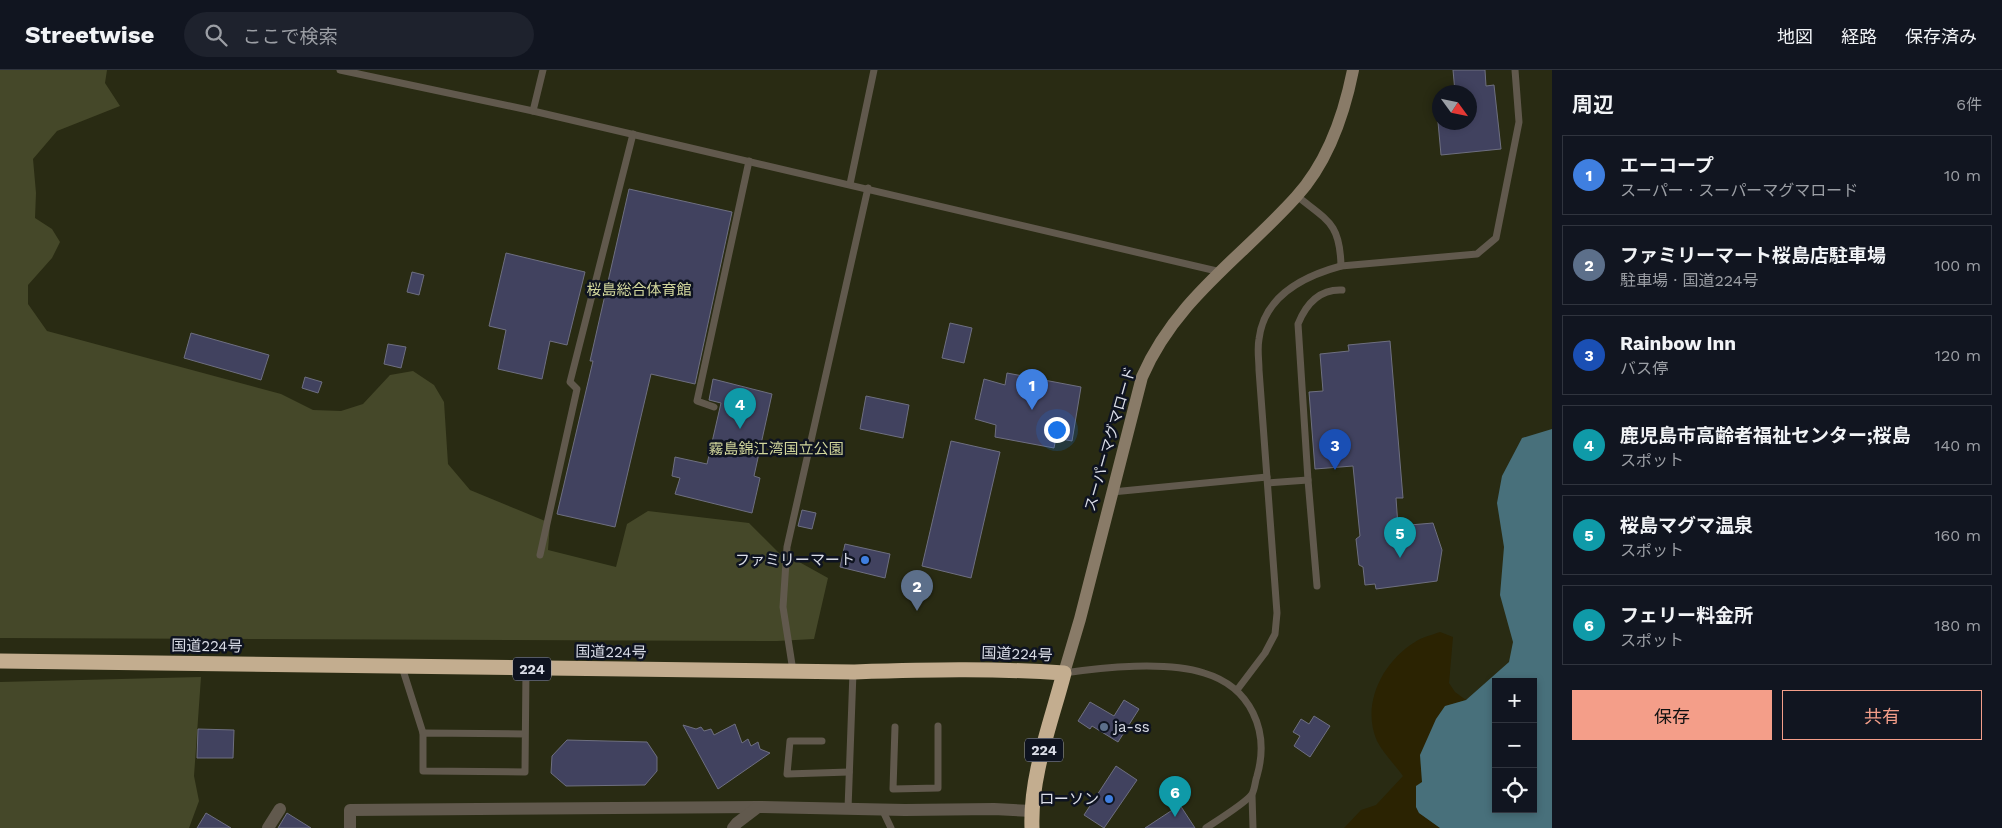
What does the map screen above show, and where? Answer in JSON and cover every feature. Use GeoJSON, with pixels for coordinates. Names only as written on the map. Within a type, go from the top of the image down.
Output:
{"type":"FeatureCollection","features":[{"type":"Feature","properties":{"kind":"highway","name":"国道224号"},"geometry":{"type":"LineString","coordinates":[[0,661],[853,672],[944,669],[1020,670],[1064,673],[1034,786],[1032,828]]}},
{"type":"Feature","properties":{"kind":"street","name":"スーパーマグマロード"},"geometry":{"type":"LineString","coordinates":[[1064,673],[1080,619],[1142,377],[1153,353],[1172,324],[1194,296],[1221,272],[1297,196],[1319,165],[1336,133],[1347,99],[1353,70]]}},
{"type":"Feature","properties":{"kind":"street"},"geometry":{"type":"LineString","coordinates":[[350,828],[350,810],[758,807],[1032,811]]}},
{"type":"Feature","properties":{"kind":"street"},"geometry":{"type":"LineString","coordinates":[[734,828],[737,823],[758,807]]}},
{"type":"Feature","properties":{"kind":"street"},"geometry":{"type":"LineString","coordinates":[[268,828],[280,809]]}},
{"type":"Feature","properties":{"kind":"lane"},"geometry":{"type":"LineString","coordinates":[[340,70],[533,111],[1221,272]]}},
{"type":"Feature","properties":{"kind":"lane"},"geometry":{"type":"LineString","coordinates":[[533,111],[543,70]]}},
{"type":"Feature","properties":{"kind":"lane"},"geometry":{"type":"LineString","coordinates":[[850,184],[874,70]]}},
{"type":"Feature","properties":{"kind":"lane"},"geometry":{"type":"LineString","coordinates":[[1236,690],[1265,653],[1275,634],[1277,613],[1259,370],[1259,338],[1267,315],[1283,293],[1299,281],[1320,271],[1341,266],[1477,254],[1496,238],[1519,122],[1515,70]]}},
{"type":"Feature","properties":{"kind":"lane"},"geometry":{"type":"LineString","coordinates":[[540,555],[576,389],[570,382],[633,134]]}},
{"type":"Feature","properties":{"kind":"lane"},"geometry":{"type":"LineString","coordinates":[[714,407],[697,400],[749,161]]}},
{"type":"Feature","properties":{"kind":"lane"},"geometry":{"type":"LineString","coordinates":[[793,671],[783,607],[787,548],[868,188]]}},
{"type":"Feature","properties":{"kind":"lane"},"geometry":{"type":"LineString","coordinates":[[1297,196],[1334,227],[1339,236],[1341,266]]}},
{"type":"Feature","properties":{"kind":"lane"},"geometry":{"type":"LineString","coordinates":[[1317,586],[1298,324],[1309,303],[1320,294],[1332,290],[1342,290]]}},
{"type":"Feature","properties":{"kind":"lane"},"geometry":{"type":"LineString","coordinates":[[1112,492],[1267,480],[1308,480]]}},
{"type":"Feature","properties":{"kind":"lane"},"geometry":{"type":"LineString","coordinates":[[402,667],[423,733],[424,771],[470,772],[525,772],[526,668]]}},
{"type":"Feature","properties":{"kind":"lane"},"geometry":{"type":"LineString","coordinates":[[1064,673],[1105,668],[1188,669],[1222,680],[1236,690],[1256,717],[1262,742],[1261,761],[1252,795],[1253,828]]}},
{"type":"Feature","properties":{"kind":"lane"},"geometry":{"type":"LineString","coordinates":[[848,809],[853,672]]}},
{"type":"Feature","properties":{"kind":"lane"},"geometry":{"type":"LineString","coordinates":[[895,727],[893,790],[938,788],[938,726]]}},
{"type":"Feature","properties":{"kind":"lane"},"geometry":{"type":"LineString","coordinates":[[423,733],[525,734]]}},
{"type":"Feature","properties":{"kind":"lane"},"geometry":{"type":"LineString","coordinates":[[822,741],[790,741],[787,774],[849,772]]}},
{"type":"Feature","properties":{"kind":"lane"},"geometry":{"type":"LineString","coordinates":[[1206,828],[1252,795]]}},
{"type":"Feature","properties":{"kind":"lane"},"geometry":{"type":"LineString","coordinates":[[882,809],[891,828]]}},
{"type":"Feature","properties":{"kind":"green space","name":"霧島錦江湾国立公園"},"geometry":{"type":"Polygon","coordinates":[[[0,70],[1552,70],[1552,828],[0,828],[0,70]]]}},
{"type":"Feature","properties":{"kind":"shaded area"},"geometry":{"type":"Polygon","coordinates":[[[0,70],[107,70],[105,83],[120,106],[57,131],[33,159],[36,193],[35,218],[52,229],[60,242],[52,258],[28,285],[28,304],[47,331],[281,394],[313,410],[341,411],[363,404],[390,375],[413,371],[434,385],[444,402],[448,464],[470,490],[550,523],[548,550],[616,567],[627,524],[648,511],[749,523],[781,555],[792,558],[828,578],[814,639],[777,641],[0,638],[0,70]]]}},
{"type":"Feature","properties":{"kind":"shaded area"},"geometry":{"type":"Polygon","coordinates":[[[1552,429],[1552,828],[1440,828],[1419,813],[1416,807],[1416,786],[1422,782],[1420,755],[1436,719],[1445,706],[1466,700],[1509,662],[1513,642],[1500,595],[1504,547],[1497,503],[1502,476],[1522,438],[1552,429]]]}},
{"type":"Feature","properties":{"kind":"shaded area"},"geometry":{"type":"Polygon","coordinates":[[[201,677],[194,776],[199,801],[189,828],[0,828],[0,682],[201,677]]]}},
{"type":"Feature","properties":{"kind":"sand"},"geometry":{"type":"Polygon","coordinates":[[[1440,632],[1453,637],[1449,683],[1455,692],[1466,700],[1446,706],[1420,755],[1422,782],[1416,807],[1419,813],[1440,828],[1344,828],[1361,810],[1376,805],[1403,776],[1377,741],[1373,727],[1373,699],[1384,673],[1403,651],[1415,642],[1440,632]]]}},
{"type":"Feature","properties":{"kind":"building"},"geometry":{"type":"Polygon","coordinates":[[[1453,70],[1485,70],[1486,86],[1494,85],[1501,149],[1441,155],[1439,130],[1477,130],[1477,85],[1454,85],[1453,70]]]}},
{"type":"Feature","properties":{"kind":"building"},"geometry":{"type":"Polygon","coordinates":[[[629,189],[732,212],[695,384],[651,374],[615,527],[557,514],[593,361],[590,361],[629,189]]]}},
{"type":"Feature","properties":{"kind":"building"},"geometry":{"type":"Polygon","coordinates":[[[506,253],[585,272],[567,345],[550,341],[542,379],[498,369],[506,330],[489,326],[506,253]]]}},
{"type":"Feature","properties":{"kind":"building"},"geometry":{"type":"Polygon","coordinates":[[[412,272],[424,275],[419,295],[407,292],[412,272]]]}},
{"type":"Feature","properties":{"kind":"building"},"geometry":{"type":"Polygon","coordinates":[[[950,323],[972,328],[964,363],[942,358],[950,323]]]}},
{"type":"Feature","properties":{"kind":"building"},"geometry":{"type":"Polygon","coordinates":[[[191,333],[269,355],[261,380],[184,358],[191,333]]]}},
{"type":"Feature","properties":{"kind":"building"},"geometry":{"type":"Polygon","coordinates":[[[1390,341],[1403,498],[1396,498],[1398,526],[1433,523],[1442,550],[1437,581],[1376,589],[1375,584],[1365,585],[1363,567],[1359,565],[1356,539],[1360,536],[1353,466],[1315,469],[1309,392],[1323,391],[1320,354],[1349,351],[1348,345],[1390,341]]]}},
{"type":"Feature","properties":{"kind":"building"},"geometry":{"type":"Polygon","coordinates":[[[388,344],[406,347],[401,368],[384,364],[388,344]]]}},
{"type":"Feature","properties":{"kind":"building"},"geometry":{"type":"Polygon","coordinates":[[[1007,373],[1081,387],[1072,441],[1056,438],[1054,448],[995,437],[996,425],[975,419],[984,379],[1005,385],[1007,373]]]}},
{"type":"Feature","properties":{"kind":"building"},"geometry":{"type":"Polygon","coordinates":[[[305,377],[322,382],[318,393],[302,388],[305,377]]]}},
{"type":"Feature","properties":{"kind":"building"},"geometry":{"type":"Polygon","coordinates":[[[713,379],[772,394],[754,476],[760,478],[752,513],[675,494],[680,478],[672,476],[675,457],[707,464],[721,403],[709,400],[713,379]]]}},
{"type":"Feature","properties":{"kind":"building"},"geometry":{"type":"Polygon","coordinates":[[[866,396],[909,405],[903,438],[860,429],[866,396]]]}},
{"type":"Feature","properties":{"kind":"building"},"geometry":{"type":"Polygon","coordinates":[[[951,441],[1000,452],[971,578],[922,566],[951,441]]]}},
{"type":"Feature","properties":{"kind":"building"},"geometry":{"type":"Polygon","coordinates":[[[802,510],[816,513],[812,529],[798,526],[802,510]]]}},
{"type":"Feature","properties":{"kind":"building","name":"ファミリーマート"},"geometry":{"type":"Polygon","coordinates":[[[845,544],[890,554],[885,578],[840,567],[845,544]]]}},
{"type":"Feature","properties":{"kind":"building"},"geometry":{"type":"Polygon","coordinates":[[[1124,700],[1139,709],[1118,742],[1092,726],[1090,729],[1078,721],[1090,702],[1114,716],[1124,700]]]}},
{"type":"Feature","properties":{"kind":"building"},"geometry":{"type":"Polygon","coordinates":[[[1314,716],[1330,726],[1310,757],[1294,746],[1300,736],[1293,732],[1301,719],[1309,724],[1314,716]]]}},
{"type":"Feature","properties":{"kind":"building"},"geometry":{"type":"Polygon","coordinates":[[[735,724],[742,743],[748,739],[751,746],[758,742],[760,749],[770,753],[718,789],[683,725],[696,729],[701,727],[704,731],[711,729],[714,735],[735,724]]]}},
{"type":"Feature","properties":{"kind":"building"},"geometry":{"type":"Polygon","coordinates":[[[198,729],[234,730],[233,758],[197,758],[198,729]]]}},
{"type":"Feature","properties":{"kind":"building"},"geometry":{"type":"Polygon","coordinates":[[[567,740],[647,742],[657,757],[657,771],[645,785],[566,786],[551,773],[552,756],[567,740]]]}},
{"type":"Feature","properties":{"kind":"building"},"geometry":{"type":"Polygon","coordinates":[[[1116,766],[1137,780],[1104,828],[1084,815],[1116,766]]]}},
{"type":"Feature","properties":{"kind":"building"},"geometry":{"type":"Polygon","coordinates":[[[1180,805],[1195,828],[1145,828],[1180,805]]]}},
{"type":"Feature","properties":{"kind":"building"},"geometry":{"type":"Polygon","coordinates":[[[206,813],[231,828],[197,828],[206,813]]]}},
{"type":"Feature","properties":{"kind":"building"},"geometry":{"type":"Polygon","coordinates":[[[287,813],[311,828],[278,828],[287,813]]]}},
{"type":"Feature","properties":{"kind":"place","name":"エーコープ"},"geometry":{"type":"Point","coordinates":[1032,410]}},
{"type":"Feature","properties":{"kind":"place","name":"鹿児島市高齢者福祉センター;桜島"},"geometry":{"type":"Point","coordinates":[740,429]}},
{"type":"Feature","properties":{"kind":"place","name":"Rainbow Inn"},"geometry":{"type":"Point","coordinates":[1335,470]}},
{"type":"Feature","properties":{"kind":"place","name":"桜島マグマ温泉"},"geometry":{"type":"Point","coordinates":[1400,558]}},
{"type":"Feature","properties":{"kind":"place","name":"ファミリーマート"},"geometry":{"type":"Point","coordinates":[865,560]}},
{"type":"Feature","properties":{"kind":"place","name":"ファミリーマート桜島店駐車場"},"geometry":{"type":"Point","coordinates":[917,611]}},
{"type":"Feature","properties":{"kind":"place","name":"ja-ss"},"geometry":{"type":"Point","coordinates":[1104,727]}},
{"type":"Feature","properties":{"kind":"place","name":"ローソン"},"geometry":{"type":"Point","coordinates":[1109,799]}},
{"type":"Feature","properties":{"kind":"place","name":"フェリー料金所"},"geometry":{"type":"Point","coordinates":[1175,817]}},
{"type":"Feature","properties":{"kind":"park label","name":"桜島総合体育館"},"geometry":{"type":"Point","coordinates":[639,290]}}]}
